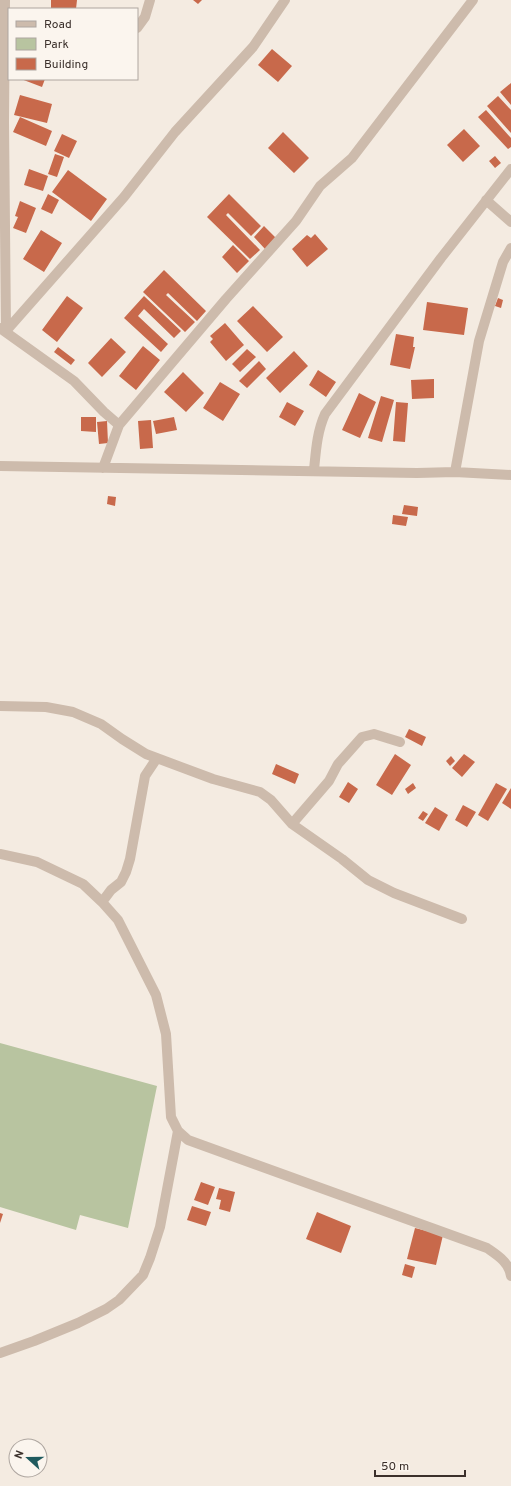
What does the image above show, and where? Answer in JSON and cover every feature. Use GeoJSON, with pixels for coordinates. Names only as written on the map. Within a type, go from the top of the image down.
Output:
{"type":"FeatureCollection","features":[{"type":"Feature","properties":{"kind":"street"},"geometry":{"type":"LineString","coordinates":[[3,329],[4,122],[7,35],[5,0]]}},
{"type":"Feature","properties":{"kind":"street"},"geometry":{"type":"LineString","coordinates":[[138,27],[145,17],[150,0]]}},
{"type":"Feature","properties":{"kind":"street"},"geometry":{"type":"LineString","coordinates":[[3,329],[124,197],[175,132],[253,47],[285,0]]}},
{"type":"Feature","properties":{"kind":"street"},"geometry":{"type":"LineString","coordinates":[[103,468],[119,424],[226,299],[296,221],[320,186],[352,158],[473,0]]}},
{"type":"Feature","properties":{"kind":"street"},"geometry":{"type":"LineString","coordinates":[[314,470],[319,426],[325,414],[441,258],[511,169]]}},
{"type":"Feature","properties":{"kind":"street"},"geometry":{"type":"LineString","coordinates":[[486,200],[511,222]]}},
{"type":"Feature","properties":{"kind":"street"},"geometry":{"type":"LineString","coordinates":[[455,472],[479,340],[503,262],[511,248]]}},
{"type":"Feature","properties":{"kind":"street"},"geometry":{"type":"LineString","coordinates":[[3,329],[74,381],[104,412],[119,424]]}},
{"type":"Feature","properties":{"kind":"street"},"geometry":{"type":"LineString","coordinates":[[0,466],[314,470],[417,473],[455,472],[511,476]]}},
{"type":"Feature","properties":{"kind":"street"},"geometry":{"type":"LineString","coordinates":[[0,706],[46,707],[73,712],[101,724],[146,754],[213,779],[260,792],[271,800],[292,824],[342,859],[368,880],[394,893],[462,919]]}},
{"type":"Feature","properties":{"kind":"street"},"geometry":{"type":"LineString","coordinates":[[292,824],[329,781],[338,764],[362,737],[374,734],[400,742]]}},
{"type":"Feature","properties":{"kind":"street"},"geometry":{"type":"LineString","coordinates":[[102,902],[111,890],[121,882],[126,872],[130,859],[145,776],[157,758]]}},
{"type":"Feature","properties":{"kind":"street"},"geometry":{"type":"LineString","coordinates":[[0,854],[37,862],[83,884],[118,920],[156,995],[166,1034],[170,1117],[178,1131],[188,1140],[487,1248],[500,1257],[510,1269],[511,1276]]}},
{"type":"Feature","properties":{"kind":"street"},"geometry":{"type":"LineString","coordinates":[[0,1353],[78,1323],[106,1309],[120,1300],[143,1275],[160,1227],[178,1131]]}},
{"type":"Feature","properties":{"kind":"green space"},"geometry":{"type":"Polygon","coordinates":[[[0,1043],[157,1086],[128,1228],[80,1215],[76,1230],[0,1207],[0,1043]]]}},
{"type":"Feature","properties":{"kind":"building"},"geometry":{"type":"Polygon","coordinates":[[[51,0],[77,0],[76,8],[51,8],[51,0]]]}},
{"type":"Feature","properties":{"kind":"building"},"geometry":{"type":"Polygon","coordinates":[[[193,0],[202,0],[198,4],[193,0]]]}},
{"type":"Feature","properties":{"kind":"building"},"geometry":{"type":"Polygon","coordinates":[[[272,49],[292,66],[278,82],[258,65],[272,49]]]}},
{"type":"Feature","properties":{"kind":"building"},"geometry":{"type":"Polygon","coordinates":[[[24,80],[45,80],[42,87],[24,80]]]}},
{"type":"Feature","properties":{"kind":"building"},"geometry":{"type":"Polygon","coordinates":[[[511,83],[511,105],[500,92],[511,83]]]}},
{"type":"Feature","properties":{"kind":"building"},"geometry":{"type":"Polygon","coordinates":[[[20,95],[52,104],[47,123],[14,115],[20,95]]]}},
{"type":"Feature","properties":{"kind":"building"},"geometry":{"type":"Polygon","coordinates":[[[498,96],[511,110],[511,133],[487,106],[498,96]]]}},
{"type":"Feature","properties":{"kind":"building"},"geometry":{"type":"Polygon","coordinates":[[[486,110],[511,138],[511,147],[508,149],[478,117],[486,110]]]}},
{"type":"Feature","properties":{"kind":"building"},"geometry":{"type":"Polygon","coordinates":[[[20,117],[52,131],[46,146],[13,132],[20,117]]]}},
{"type":"Feature","properties":{"kind":"building"},"geometry":{"type":"Polygon","coordinates":[[[464,129],[480,146],[463,162],[447,145],[464,129]]]}},
{"type":"Feature","properties":{"kind":"building"},"geometry":{"type":"Polygon","coordinates":[[[283,132],[309,158],[294,173],[268,148],[283,132]]]}},
{"type":"Feature","properties":{"kind":"building"},"geometry":{"type":"Polygon","coordinates":[[[62,134],[77,141],[69,158],[54,151],[62,134]]]}},
{"type":"Feature","properties":{"kind":"building"},"geometry":{"type":"Polygon","coordinates":[[[55,154],[64,157],[57,177],[48,174],[55,154]]]}},
{"type":"Feature","properties":{"kind":"building"},"geometry":{"type":"Polygon","coordinates":[[[495,156],[501,163],[495,168],[489,161],[495,156]]]}},
{"type":"Feature","properties":{"kind":"building"},"geometry":{"type":"Polygon","coordinates":[[[29,169],[48,176],[43,191],[24,185],[29,169]]]}},
{"type":"Feature","properties":{"kind":"building"},"geometry":{"type":"Polygon","coordinates":[[[68,170],[107,199],[91,221],[52,192],[68,170]]]}},
{"type":"Feature","properties":{"kind":"building"},"geometry":{"type":"Polygon","coordinates":[[[48,194],[59,200],[52,214],[41,209],[48,194]]]}},
{"type":"Feature","properties":{"kind":"building"},"geometry":{"type":"Polygon","coordinates":[[[229,194],[261,226],[251,236],[228,213],[226,215],[260,250],[250,259],[207,217],[229,194]]]}},
{"type":"Feature","properties":{"kind":"building"},"geometry":{"type":"Polygon","coordinates":[[[20,201],[36,208],[26,233],[13,228],[18,217],[15,216],[20,201]]]}},
{"type":"Feature","properties":{"kind":"building"},"geometry":{"type":"Polygon","coordinates":[[[264,226],[276,238],[265,249],[254,237],[264,226]]]}},
{"type":"Feature","properties":{"kind":"building"},"geometry":{"type":"Polygon","coordinates":[[[41,230],[62,243],[44,272],[23,259],[41,230]]]}},
{"type":"Feature","properties":{"kind":"building"},"geometry":{"type":"Polygon","coordinates":[[[315,234],[328,249],[307,267],[292,249],[307,235],[311,238],[315,234]]]}},
{"type":"Feature","properties":{"kind":"building"},"geometry":{"type":"Polygon","coordinates":[[[233,245],[249,261],[237,273],[222,257],[233,245]]]}},
{"type":"Feature","properties":{"kind":"building"},"geometry":{"type":"Polygon","coordinates":[[[164,270],[206,311],[197,321],[168,293],[166,295],[195,322],[185,332],[143,292],[164,270]]]}},
{"type":"Feature","properties":{"kind":"building"},"geometry":{"type":"Polygon","coordinates":[[[67,296],[83,308],[57,342],[42,330],[67,296]]]}},
{"type":"Feature","properties":{"kind":"building"},"geometry":{"type":"Polygon","coordinates":[[[144,296],[181,331],[174,338],[144,309],[138,316],[168,344],[161,352],[124,318],[144,296]]]}},
{"type":"Feature","properties":{"kind":"building"},"geometry":{"type":"Polygon","coordinates":[[[498,298],[503,300],[501,308],[495,306],[498,298]]]}},
{"type":"Feature","properties":{"kind":"building"},"geometry":{"type":"Polygon","coordinates":[[[427,302],[468,308],[464,335],[423,330],[427,302]]]}},
{"type":"Feature","properties":{"kind":"building"},"geometry":{"type":"Polygon","coordinates":[[[253,306],[283,337],[267,352],[237,321],[253,306]]]}},
{"type":"Feature","properties":{"kind":"building"},"geometry":{"type":"Polygon","coordinates":[[[225,323],[244,345],[226,361],[210,342],[213,339],[210,336],[225,323]]]}},
{"type":"Feature","properties":{"kind":"building"},"geometry":{"type":"Polygon","coordinates":[[[396,334],[414,337],[413,347],[415,347],[410,369],[390,365],[396,334]]]}},
{"type":"Feature","properties":{"kind":"building"},"geometry":{"type":"Polygon","coordinates":[[[111,338],[126,352],[102,377],[88,363],[111,338]]]}},
{"type":"Feature","properties":{"kind":"building"},"geometry":{"type":"Polygon","coordinates":[[[143,346],[160,360],[136,390],[119,376],[143,346]]]}},
{"type":"Feature","properties":{"kind":"building"},"geometry":{"type":"Polygon","coordinates":[[[58,347],[75,360],[71,365],[54,352],[58,347]]]}},
{"type":"Feature","properties":{"kind":"building"},"geometry":{"type":"Polygon","coordinates":[[[247,349],[256,357],[240,372],[232,364],[247,349]]]}},
{"type":"Feature","properties":{"kind":"building"},"geometry":{"type":"Polygon","coordinates":[[[294,351],[308,366],[280,393],[266,378],[294,351]]]}},
{"type":"Feature","properties":{"kind":"building"},"geometry":{"type":"Polygon","coordinates":[[[259,361],[266,369],[247,388],[239,381],[259,361]]]}},
{"type":"Feature","properties":{"kind":"building"},"geometry":{"type":"Polygon","coordinates":[[[318,370],[336,382],[326,397],[309,385],[318,370]]]}},
{"type":"Feature","properties":{"kind":"building"},"geometry":{"type":"Polygon","coordinates":[[[183,372],[204,393],[186,412],[164,392],[183,372]]]}},
{"type":"Feature","properties":{"kind":"building"},"geometry":{"type":"Polygon","coordinates":[[[434,379],[434,398],[412,399],[411,380],[434,379]]]}},
{"type":"Feature","properties":{"kind":"building"},"geometry":{"type":"Polygon","coordinates":[[[220,382],[240,394],[223,421],[203,408],[220,382]]]}},
{"type":"Feature","properties":{"kind":"building"},"geometry":{"type":"Polygon","coordinates":[[[359,393],[376,402],[360,438],[342,430],[359,393]]]}},
{"type":"Feature","properties":{"kind":"building"},"geometry":{"type":"Polygon","coordinates":[[[381,396],[394,400],[382,442],[368,438],[381,396]]]}},
{"type":"Feature","properties":{"kind":"building"},"geometry":{"type":"Polygon","coordinates":[[[287,402],[304,411],[295,426],[279,417],[287,402]]]}},
{"type":"Feature","properties":{"kind":"building"},"geometry":{"type":"Polygon","coordinates":[[[396,402],[408,403],[405,442],[393,441],[396,402]]]}},
{"type":"Feature","properties":{"kind":"building"},"geometry":{"type":"Polygon","coordinates":[[[81,417],[96,417],[96,432],[81,431],[81,417]]]}},
{"type":"Feature","properties":{"kind":"building"},"geometry":{"type":"Polygon","coordinates":[[[174,417],[177,430],[156,434],[153,421],[174,417]]]}},
{"type":"Feature","properties":{"kind":"building"},"geometry":{"type":"Polygon","coordinates":[[[151,420],[153,448],[140,449],[138,421],[151,420]]]}},
{"type":"Feature","properties":{"kind":"building"},"geometry":{"type":"Polygon","coordinates":[[[107,421],[108,443],[99,444],[97,422],[107,421]]]}},
{"type":"Feature","properties":{"kind":"building"},"geometry":{"type":"Polygon","coordinates":[[[108,496],[116,497],[115,506],[107,504],[108,496]]]}},
{"type":"Feature","properties":{"kind":"building"},"geometry":{"type":"Polygon","coordinates":[[[404,505],[418,507],[417,516],[402,514],[404,505]]]}},
{"type":"Feature","properties":{"kind":"building"},"geometry":{"type":"Polygon","coordinates":[[[393,515],[408,517],[406,526],[392,524],[393,515]]]}},
{"type":"Feature","properties":{"kind":"building"},"geometry":{"type":"Polygon","coordinates":[[[409,729],[426,737],[422,746],[405,737],[409,729]]]}},
{"type":"Feature","properties":{"kind":"building"},"geometry":{"type":"Polygon","coordinates":[[[395,754],[411,765],[392,795],[376,785],[395,754]]]}},
{"type":"Feature","properties":{"kind":"building"},"geometry":{"type":"Polygon","coordinates":[[[464,754],[475,762],[462,777],[452,768],[464,754]]]}},
{"type":"Feature","properties":{"kind":"building"},"geometry":{"type":"Polygon","coordinates":[[[451,756],[455,761],[450,766],[446,761],[451,756]]]}},
{"type":"Feature","properties":{"kind":"building"},"geometry":{"type":"Polygon","coordinates":[[[276,764],[299,774],[295,784],[272,774],[276,764]]]}},
{"type":"Feature","properties":{"kind":"building"},"geometry":{"type":"Polygon","coordinates":[[[348,782],[358,789],[349,803],[339,797],[348,782]]]}},
{"type":"Feature","properties":{"kind":"building"},"geometry":{"type":"Polygon","coordinates":[[[413,783],[416,788],[408,794],[405,789],[413,783]]]}},
{"type":"Feature","properties":{"kind":"building"},"geometry":{"type":"Polygon","coordinates":[[[496,783],[507,789],[488,821],[478,815],[496,783]]]}},
{"type":"Feature","properties":{"kind":"building"},"geometry":{"type":"Polygon","coordinates":[[[511,788],[511,809],[502,803],[511,788]]]}},
{"type":"Feature","properties":{"kind":"building"},"geometry":{"type":"Polygon","coordinates":[[[463,805],[476,812],[467,827],[455,820],[463,805]]]}},
{"type":"Feature","properties":{"kind":"building"},"geometry":{"type":"Polygon","coordinates":[[[435,807],[448,815],[439,831],[425,823],[435,807]]]}},
{"type":"Feature","properties":{"kind":"building"},"geometry":{"type":"Polygon","coordinates":[[[423,811],[428,814],[423,821],[418,818],[423,811]]]}},
{"type":"Feature","properties":{"kind":"building"},"geometry":{"type":"Polygon","coordinates":[[[201,1182],[215,1187],[208,1205],[194,1200],[201,1182]]]}},
{"type":"Feature","properties":{"kind":"building"},"geometry":{"type":"Polygon","coordinates":[[[219,1188],[235,1192],[230,1212],[219,1209],[221,1200],[216,1199],[219,1188]]]}},
{"type":"Feature","properties":{"kind":"building"},"geometry":{"type":"Polygon","coordinates":[[[192,1206],[211,1212],[206,1226],[187,1220],[192,1206]]]}},
{"type":"Feature","properties":{"kind":"building"},"geometry":{"type":"Polygon","coordinates":[[[317,1212],[351,1226],[341,1253],[306,1239],[317,1212]]]}},
{"type":"Feature","properties":{"kind":"building"},"geometry":{"type":"Polygon","coordinates":[[[0,1213],[3,1214],[0,1223],[0,1213]]]}},
{"type":"Feature","properties":{"kind":"building"},"geometry":{"type":"Polygon","coordinates":[[[415,1228],[443,1235],[436,1265],[407,1259],[415,1228]]]}},
{"type":"Feature","properties":{"kind":"building"},"geometry":{"type":"Polygon","coordinates":[[[405,1264],[415,1267],[412,1278],[402,1275],[405,1264]]]}}]}
